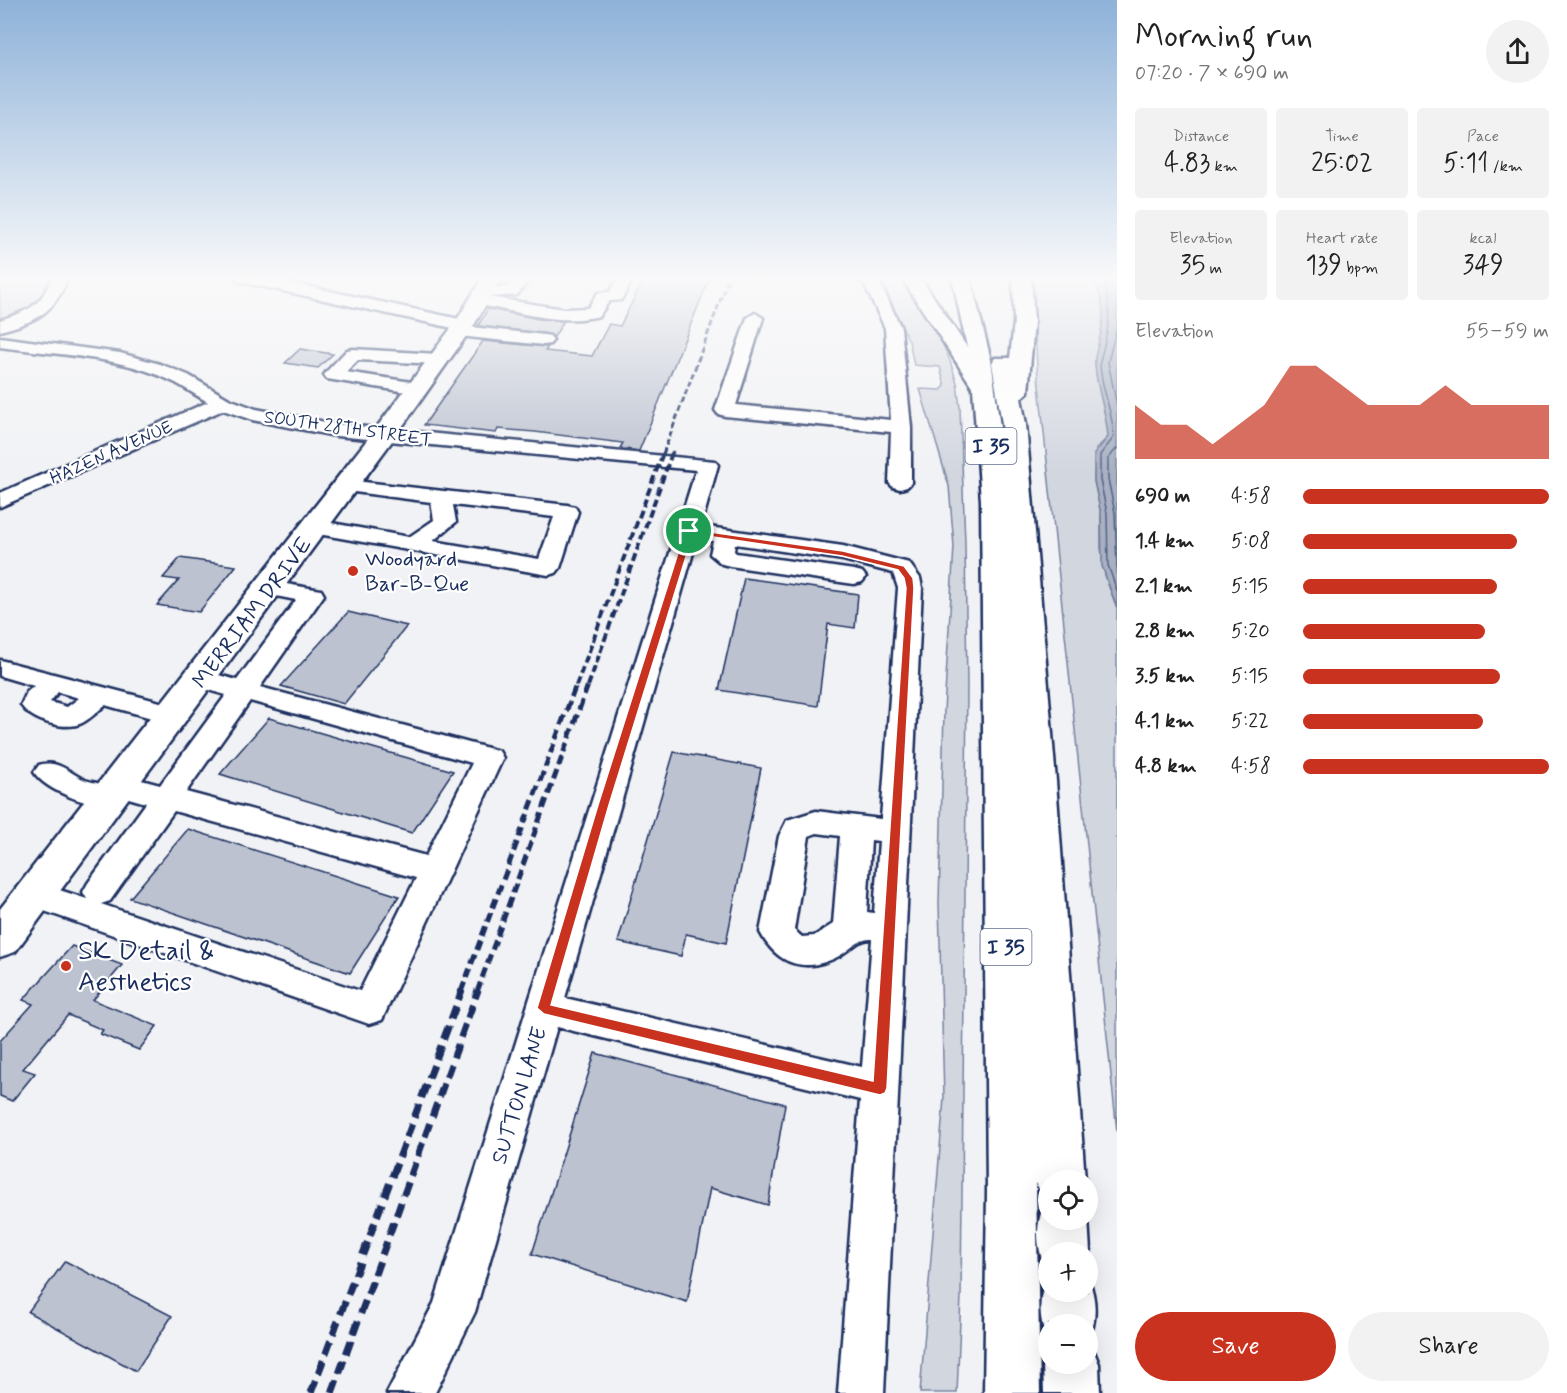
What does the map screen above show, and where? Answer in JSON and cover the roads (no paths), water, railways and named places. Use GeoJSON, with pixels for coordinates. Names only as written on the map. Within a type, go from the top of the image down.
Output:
{"type":"FeatureCollection","features":[{"type":"Feature","properties":{"kind":"main road","name":"MERRIAM DRIVE"},"geometry":{"type":"LineString","coordinates":[[0,940],[346,486],[450,342]]}},
{"type":"Feature","properties":{"kind":"main road"},"geometry":{"type":"LineString","coordinates":[[953,342],[986,391]]}},
{"type":"Feature","properties":{"kind":"main road","name":"I 35"},"geometry":{"type":"LineString","coordinates":[[977,342],[986,391],[994,501],[1012,1191],[1012,1393]]}},
{"type":"Feature","properties":{"kind":"main road"},"geometry":{"type":"LineString","coordinates":[[1014,424],[1022,342]]}},
{"type":"Feature","properties":{"kind":"main road","name":"I 35"},"geometry":{"type":"LineString","coordinates":[[999,343],[1014,424],[1038,781],[1059,1170]]}},
{"type":"Feature","properties":{"kind":"main road"},"geometry":{"type":"LineString","coordinates":[[1071,1374],[1072,1393]]}},
{"type":"Feature","properties":{"kind":"street","name":"SOUTH 28TH STREET"},"geometry":{"type":"LineString","coordinates":[[0,342],[114,357],[182,378],[222,403],[252,414],[336,430],[708,465]]}},
{"type":"Feature","properties":{"kind":"street"},"geometry":{"type":"LineString","coordinates":[[747,342],[725,410],[901,428]]}},
{"type":"Feature","properties":{"kind":"street"},"geometry":{"type":"LineString","coordinates":[[894,342],[901,428],[900,483]]}},
{"type":"Feature","properties":{"kind":"street"},"geometry":{"type":"LineString","coordinates":[[418,388],[333,375],[353,354],[438,359]]}},
{"type":"Feature","properties":{"kind":"street","name":"HAZEN AVENUE"},"geometry":{"type":"LineString","coordinates":[[0,501],[222,403]]}},
{"type":"Feature","properties":{"kind":"street","name":"SUTTON LANE"},"geometry":{"type":"LineString","coordinates":[[410,1393],[453,1312],[708,465]]}},
{"type":"Feature","properties":{"kind":"street"},"geometry":{"type":"LineString","coordinates":[[315,527],[548,568],[567,512],[346,486]]}},
{"type":"Feature","properties":{"kind":"street"},"geometry":{"type":"LineString","coordinates":[[414,544],[445,522],[441,497]]}},
{"type":"Feature","properties":{"kind":"street"},"geometry":{"type":"LineString","coordinates":[[689,531],[725,537],[722,554],[726,557],[800,558],[848,565],[901,568],[908,578],[910,588],[861,1393]]}},
{"type":"Feature","properties":{"kind":"street"},"geometry":{"type":"LineString","coordinates":[[99,892],[312,595],[269,588]]}},
{"type":"Feature","properties":{"kind":"street"},"geometry":{"type":"LineString","coordinates":[[0,668],[53,682],[37,698],[35,705],[41,710],[59,716],[73,717],[101,695],[173,715]]}},
{"type":"Feature","properties":{"kind":"street"},"geometry":{"type":"LineString","coordinates":[[35,895],[369,1009],[489,758],[200,679]]}},
{"type":"Feature","properties":{"kind":"street"},"geometry":{"type":"LineString","coordinates":[[49,772],[75,788],[165,798],[435,871]]}},
{"type":"Feature","properties":{"kind":"street"},"geometry":{"type":"LineString","coordinates":[[890,929],[862,926],[825,948],[809,951],[794,950],[782,941],[777,932],[794,836],[798,828],[816,822],[895,832]]}},
{"type":"Feature","properties":{"kind":"street"},"geometry":{"type":"LineString","coordinates":[[849,933],[856,827]]}},
{"type":"Feature","properties":{"kind":"street"},"geometry":{"type":"LineString","coordinates":[[544,1008],[880,1088]]}},
{"type":"Feature","properties":{"kind":"water"},"geometry":{"type":"Polygon","coordinates":[[[1098,342],[1117,342],[1117,608],[1102,566],[1101,514],[1094,481],[1094,454],[1108,437],[1095,360],[1098,342]]]}},
{"type":"Feature","properties":{"kind":"railway"},"geometry":{"type":"LineString","coordinates":[[663,454],[705,342]]}},
{"type":"Feature","properties":{"kind":"railway"},"geometry":{"type":"LineString","coordinates":[[576,686],[663,453]]}},
{"type":"Feature","properties":{"kind":"railway"},"geometry":{"type":"LineString","coordinates":[[588,686],[672,453]]}},
{"type":"Feature","properties":{"kind":"railway"},"geometry":{"type":"LineString","coordinates":[[461,992],[576,685]]}},
{"type":"Feature","properties":{"kind":"railway"},"geometry":{"type":"LineString","coordinates":[[477,992],[588,685]]}},
{"type":"Feature","properties":{"kind":"railway"},"geometry":{"type":"LineString","coordinates":[[311,1393],[462,990]]}},
{"type":"Feature","properties":{"kind":"railway"},"geometry":{"type":"LineString","coordinates":[[332,1393],[478,990]]}},
{"type":"Feature","properties":{"kind":"place","name":"Woodyard Bar-B-Que"},"geometry":{"type":"Point","coordinates":[353,571]}},
{"type":"Feature","properties":{"kind":"place","name":"SK Detail & Aesthetics"},"geometry":{"type":"Point","coordinates":[66,966]}}]}
